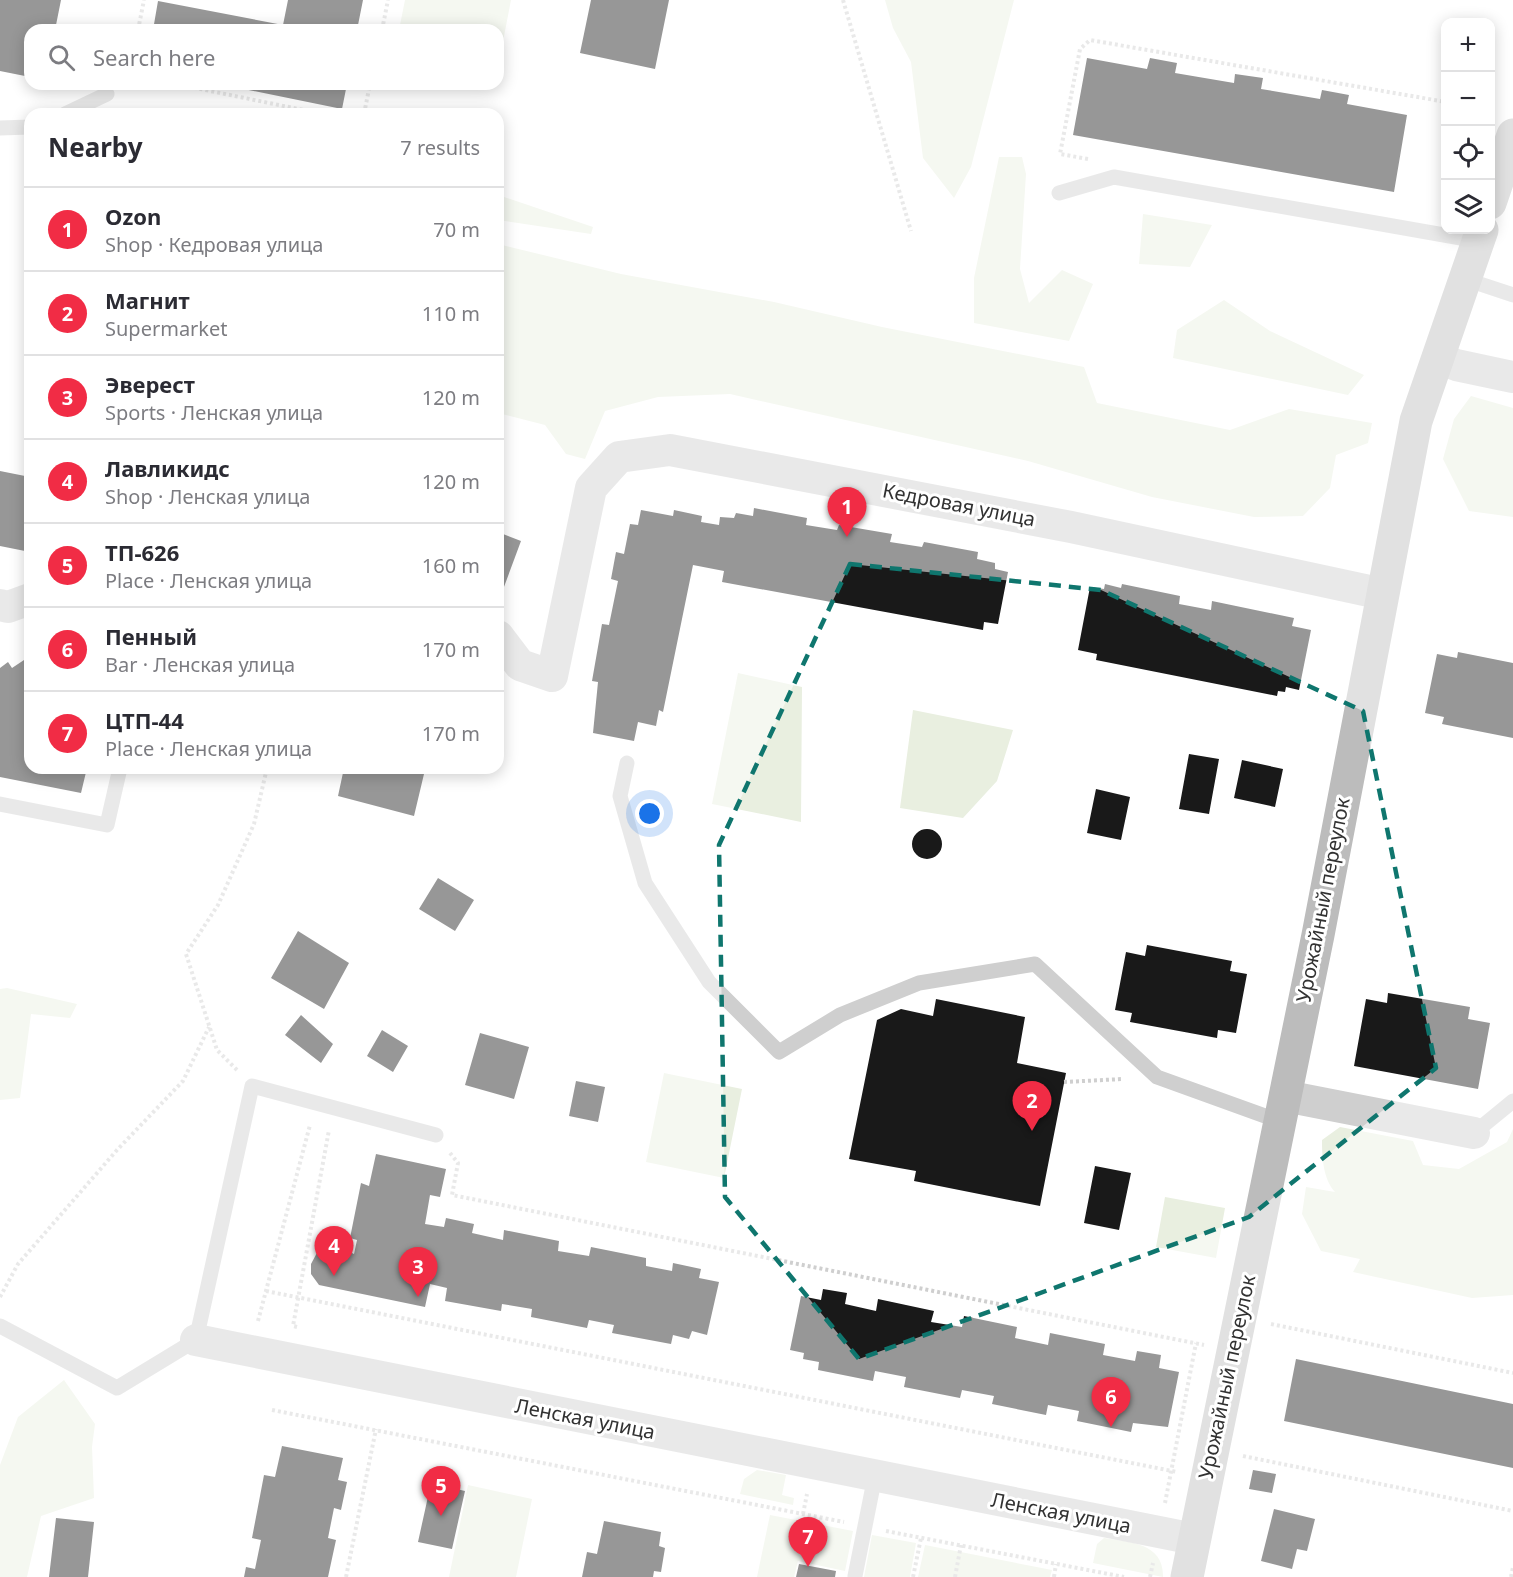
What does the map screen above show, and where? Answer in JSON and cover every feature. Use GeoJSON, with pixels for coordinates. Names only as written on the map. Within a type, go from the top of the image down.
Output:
{"type":"FeatureCollection","features":[{"type":"Feature","properties":{"kind":"street"},"geometry":{"type":"LineString","coordinates":[[1495,191],[1513,135]]}},
{"type":"Feature","properties":{"kind":"street","name":"Урожайный переулок"},"geometry":{"type":"LineString","coordinates":[[1187,1577],[1282,1108],[1416,421],[1480,235]]}},
{"type":"Feature","properties":{"kind":"street"},"geometry":{"type":"LineString","coordinates":[[1438,357],[1456,365],[1513,377]]}},
{"type":"Feature","properties":{"kind":"street","name":"Кедровая улица"},"geometry":{"type":"LineString","coordinates":[[504,644],[520,665],[552,676],[591,488],[619,457],[670,450],[1071,527],[1383,594]]}},
{"type":"Feature","properties":{"kind":"street"},"geometry":{"type":"LineString","coordinates":[[0,605],[8,607],[24,601]]}},
{"type":"Feature","properties":{"kind":"street"},"geometry":{"type":"LineString","coordinates":[[1282,1108],[1474,1133]]}},
{"type":"Feature","properties":{"kind":"street","name":"Ленская улица"},"geometry":{"type":"LineString","coordinates":[[196,1340],[1194,1539]]}},
{"type":"Feature","properties":{"kind":"lane"},"geometry":{"type":"LineString","coordinates":[[78,108],[107,94]]}},
{"type":"Feature","properties":{"kind":"lane"},"geometry":{"type":"LineString","coordinates":[[0,128],[24,126]]}},
{"type":"Feature","properties":{"kind":"lane"},"geometry":{"type":"LineString","coordinates":[[1059,193],[1114,177],[1480,235]]}},
{"type":"Feature","properties":{"kind":"lane"},"geometry":{"type":"LineString","coordinates":[[1465,279],[1513,295]]}},
{"type":"Feature","properties":{"kind":"lane"},"geometry":{"type":"LineString","coordinates":[[627,763],[620,796],[645,883],[709,982],[779,1052],[840,1015],[919,983],[1035,964],[1157,1077],[1282,1108]]}},
{"type":"Feature","properties":{"kind":"lane"},"geometry":{"type":"LineString","coordinates":[[0,804],[107,825],[119,774]]}},
{"type":"Feature","properties":{"kind":"lane"},"geometry":{"type":"LineString","coordinates":[[0,1326],[117,1388],[196,1340],[252,1086],[316,1101],[436,1135]]}},
{"type":"Feature","properties":{"kind":"lane"},"geometry":{"type":"LineString","coordinates":[[1474,1133],[1513,1101]]}},
{"type":"Feature","properties":{"kind":"lane"},"geometry":{"type":"LineString","coordinates":[[855,1576],[875,1476]]}},
{"type":"Feature","properties":{"kind":"path"},"geometry":{"type":"LineString","coordinates":[[139,24],[144,0]]}},
{"type":"Feature","properties":{"kind":"path"},"geometry":{"type":"LineString","coordinates":[[383,24],[388,0]]}},
{"type":"Feature","properties":{"kind":"path"},"geometry":{"type":"LineString","coordinates":[[843,0],[911,231]]}},
{"type":"Feature","properties":{"kind":"path"},"geometry":{"type":"LineString","coordinates":[[1080,49],[1090,40],[1441,101]]}},
{"type":"Feature","properties":{"kind":"path"},"geometry":{"type":"LineString","coordinates":[[205,90],[294,108]]}},
{"type":"Feature","properties":{"kind":"path"},"geometry":{"type":"LineString","coordinates":[[365,108],[369,90]]}},
{"type":"Feature","properties":{"kind":"path"},"geometry":{"type":"LineString","coordinates":[[252,1086],[217,1050],[186,954],[218,905],[254,824],[266,774]]}},
{"type":"Feature","properties":{"kind":"path"},"geometry":{"type":"LineString","coordinates":[[0,1296],[18,1264],[117,1150],[183,1081],[209,1027]]}},
{"type":"Feature","properties":{"kind":"path"},"geometry":{"type":"LineString","coordinates":[[1064,1082],[1157,1077]]}},
{"type":"Feature","properties":{"kind":"path"},"geometry":{"type":"LineString","coordinates":[[250,1351],[316,1101]]}},
{"type":"Feature","properties":{"kind":"path"},"geometry":{"type":"LineString","coordinates":[[293,1326],[334,1106]]}},
{"type":"Feature","properties":{"kind":"path"},"geometry":{"type":"LineString","coordinates":[[436,1135],[458,1163],[452,1195],[1214,1347]]}},
{"type":"Feature","properties":{"kind":"path"},"geometry":{"type":"LineString","coordinates":[[266,1291],[1206,1478]]}},
{"type":"Feature","properties":{"kind":"path"},"geometry":{"type":"LineString","coordinates":[[1260,1322],[1513,1373]]}},
{"type":"Feature","properties":{"kind":"path"},"geometry":{"type":"LineString","coordinates":[[1150,1577],[1196,1343]]}},
{"type":"Feature","properties":{"kind":"path"},"geometry":{"type":"LineString","coordinates":[[272,1410],[1124,1577]]}},
{"type":"Feature","properties":{"kind":"path"},"geometry":{"type":"LineString","coordinates":[[346,1577],[376,1429]]}},
{"type":"Feature","properties":{"kind":"path"},"geometry":{"type":"LineString","coordinates":[[1233,1454],[1513,1511]]}},
{"type":"Feature","properties":{"kind":"path"},"geometry":{"type":"LineString","coordinates":[[914,1577],[921,1538]]}},
{"type":"Feature","properties":{"kind":"path"},"geometry":{"type":"LineString","coordinates":[[955,1577],[961,1545]]}},
{"type":"Feature","properties":{"kind":"path"},"geometry":{"type":"LineString","coordinates":[[1054,1577],[1056,1564]]}},
{"type":"Feature","properties":{"kind":"path"},"geometry":{"type":"LineString","coordinates":[[1511,1577],[1513,1567]]}},
{"type":"Feature","properties":{"kind":"highlighted area"},"geometry":{"type":"Polygon","coordinates":[[[850,564],[1101,590],[1363,711],[1436,1068],[1249,1217],[859,1359],[725,1197],[719,845],[850,564]]]}},
{"type":"Feature","properties":{"kind":"green space"},"geometry":{"type":"Polygon","coordinates":[[[405,0],[511,0],[504,36],[504,24],[400,24],[405,0]]]}},
{"type":"Feature","properties":{"kind":"green space"},"geometry":{"type":"Polygon","coordinates":[[[885,0],[1014,0],[971,167],[954,198],[923,158],[911,62],[893,28],[885,0]]]}},
{"type":"Feature","properties":{"kind":"green space"},"geometry":{"type":"Polygon","coordinates":[[[999,157],[1022,157],[1026,174],[1020,269],[1029,303],[1062,270],[1093,284],[1069,341],[974,323],[974,278],[999,157]]]}},
{"type":"Feature","properties":{"kind":"green space"},"geometry":{"type":"Polygon","coordinates":[[[504,197],[593,227],[591,234],[504,221],[504,197]]]}},
{"type":"Feature","properties":{"kind":"green space"},"geometry":{"type":"Polygon","coordinates":[[[1143,214],[1212,225],[1190,267],[1139,264],[1143,214]]]}},
{"type":"Feature","properties":{"kind":"green space"},"geometry":{"type":"Polygon","coordinates":[[[504,245],[621,274],[774,302],[882,327],[1084,367],[1097,403],[1230,430],[1289,409],[1372,423],[1368,443],[1336,455],[1330,488],[1303,516],[1254,517],[1152,497],[1028,461],[730,394],[658,397],[605,411],[585,459],[566,454],[545,425],[504,415],[504,245]]]}},
{"type":"Feature","properties":{"kind":"green space"},"geometry":{"type":"Polygon","coordinates":[[[1224,300],[1270,331],[1364,375],[1348,395],[1173,358],[1177,330],[1224,300]]]}},
{"type":"Feature","properties":{"kind":"green space"},"geometry":{"type":"Polygon","coordinates":[[[1471,396],[1513,408],[1513,517],[1469,511],[1443,459],[1454,419],[1471,396]]]}},
{"type":"Feature","properties":{"kind":"green space"},"geometry":{"type":"Polygon","coordinates":[[[738,673],[802,687],[801,822],[712,804],[738,673]]]}},
{"type":"Feature","properties":{"kind":"green space"},"geometry":{"type":"Polygon","coordinates":[[[913,710],[1013,730],[997,781],[963,818],[900,808],[913,710]]]}},
{"type":"Feature","properties":{"kind":"green space"},"geometry":{"type":"Polygon","coordinates":[[[7,988],[77,1004],[70,1018],[31,1014],[20,1098],[0,1100],[0,989],[7,988]]]}},
{"type":"Feature","properties":{"kind":"green space"},"geometry":{"type":"Polygon","coordinates":[[[664,1073],[742,1089],[724,1178],[646,1162],[664,1073]]]}},
{"type":"Feature","properties":{"kind":"green space"},"geometry":{"type":"Polygon","coordinates":[[[1340,1127],[1413,1141],[1423,1165],[1459,1169],[1507,1142],[1513,1129],[1513,1295],[1472,1298],[1353,1272],[1360,1259],[1321,1251],[1302,1214],[1306,1187],[1335,1192],[1326,1174],[1322,1140],[1340,1127]]]}},
{"type":"Feature","properties":{"kind":"green space"},"geometry":{"type":"Polygon","coordinates":[[[1165,1197],[1225,1208],[1216,1258],[1156,1247],[1165,1197]]]}},
{"type":"Feature","properties":{"kind":"green space"},"geometry":{"type":"Polygon","coordinates":[[[64,1380],[95,1424],[92,1447],[94,1498],[41,1516],[27,1577],[0,1577],[0,1465],[18,1417],[64,1380]]]}},
{"type":"Feature","properties":{"kind":"green space"},"geometry":{"type":"Polygon","coordinates":[[[757,1470],[786,1475],[782,1495],[794,1498],[793,1505],[740,1494],[744,1479],[757,1470]]]}},
{"type":"Feature","properties":{"kind":"green space"},"geometry":{"type":"Polygon","coordinates":[[[468,1485],[532,1499],[516,1577],[449,1577],[468,1485]]]}},
{"type":"Feature","properties":{"kind":"green space"},"geometry":{"type":"Polygon","coordinates":[[[770,1515],[853,1531],[845,1571],[798,1561],[794,1577],[757,1577],[770,1515]]]}},
{"type":"Feature","properties":{"kind":"green space"},"geometry":{"type":"Polygon","coordinates":[[[872,1535],[916,1543],[910,1577],[864,1577],[872,1535]]]}},
{"type":"Feature","properties":{"kind":"green space"},"geometry":{"type":"Polygon","coordinates":[[[1104,1538],[1134,1543],[1152,1551],[1162,1566],[1163,1577],[1093,1563],[1097,1544],[1104,1538]]]}},
{"type":"Feature","properties":{"kind":"green space"},"geometry":{"type":"Polygon","coordinates":[[[925,1545],[1052,1570],[1050,1577],[918,1577],[925,1545]]]}},
{"type":"Feature","properties":{"kind":"building"},"geometry":{"type":"Polygon","coordinates":[[[0,0],[61,0],[56,24],[24,24],[24,76],[0,71],[0,0]]]}},
{"type":"Feature","properties":{"kind":"building"},"geometry":{"type":"Polygon","coordinates":[[[288,0],[363,0],[358,24],[283,24],[288,0]]]}},
{"type":"Feature","properties":{"kind":"building"},"geometry":{"type":"Polygon","coordinates":[[[591,0],[669,0],[655,69],[580,53],[591,0]]]}},
{"type":"Feature","properties":{"kind":"building"},"geometry":{"type":"Polygon","coordinates":[[[158,1],[278,24],[154,24],[158,1]]]}},
{"type":"Feature","properties":{"kind":"building"},"geometry":{"type":"Polygon","coordinates":[[[1087,58],[1147,69],[1150,58],[1177,63],[1175,73],[1234,83],[1235,74],[1263,78],[1261,89],[1320,99],[1322,90],[1349,95],[1347,104],[1407,115],[1394,192],[1073,135],[1087,58]]]}},
{"type":"Feature","properties":{"kind":"building"},"geometry":{"type":"Polygon","coordinates":[[[249,90],[346,90],[342,108],[249,90]]]}},
{"type":"Feature","properties":{"kind":"building"},"geometry":{"type":"Polygon","coordinates":[[[0,471],[24,476],[24,551],[0,546],[0,471]]]}},
{"type":"Feature","properties":{"kind":"building"},"geometry":{"type":"Polygon","coordinates":[[[754,508],[807,518],[806,525],[837,530],[839,525],[892,534],[890,542],[922,547],[924,542],[978,552],[977,559],[995,563],[995,569],[1008,572],[998,624],[984,622],[983,630],[722,582],[724,571],[693,565],[663,712],[659,710],[656,726],[638,722],[634,741],[593,733],[598,682],[592,681],[602,624],[609,625],[618,581],[611,579],[616,552],[624,554],[630,524],[638,525],[641,510],[673,516],[674,510],[702,516],[701,522],[719,525],[720,517],[734,518],[736,513],[753,516],[754,508]]]}},
{"type":"Feature","properties":{"kind":"building"},"geometry":{"type":"Polygon","coordinates":[[[504,534],[521,541],[504,587],[504,534]]]}},
{"type":"Feature","properties":{"kind":"building"},"geometry":{"type":"Polygon","coordinates":[[[1105,584],[1121,588],[1122,584],[1180,596],[1179,604],[1211,610],[1212,601],[1294,618],[1292,626],[1311,630],[1299,690],[1286,687],[1285,692],[1278,691],[1277,696],[1096,660],[1097,654],[1078,650],[1090,587],[1104,589],[1105,584]]]}},
{"type":"Feature","properties":{"kind":"building"},"geometry":{"type":"Polygon","coordinates":[[[1458,652],[1513,663],[1513,738],[1442,724],[1444,717],[1425,713],[1437,654],[1457,658],[1458,652]]]}},
{"type":"Feature","properties":{"kind":"building"},"geometry":{"type":"Polygon","coordinates":[[[24,660],[24,774],[86,774],[81,793],[0,777],[0,668],[8,662],[12,668],[24,660]]]}},
{"type":"Feature","properties":{"kind":"building"},"geometry":{"type":"Polygon","coordinates":[[[1189,754],[1219,759],[1209,814],[1179,809],[1189,754]]]}},
{"type":"Feature","properties":{"kind":"building"},"geometry":{"type":"Polygon","coordinates":[[[1242,760],[1283,769],[1275,807],[1234,798],[1242,760]]]}},
{"type":"Feature","properties":{"kind":"building"},"geometry":{"type":"Polygon","coordinates":[[[343,774],[424,774],[414,816],[338,796],[343,774]]]}},
{"type":"Feature","properties":{"kind":"building"},"geometry":{"type":"Polygon","coordinates":[[[1096,789],[1130,797],[1121,840],[1087,833],[1096,789]]]}},
{"type":"Feature","properties":{"kind":"building"},"geometry":{"type":"Polygon","coordinates":[[[927,829],[938,833],[942,844],[938,855],[927,859],[916,855],[912,844],[916,833],[927,829]]]}},
{"type":"Feature","properties":{"kind":"building"},"geometry":{"type":"Polygon","coordinates":[[[438,878],[474,900],[455,931],[419,909],[438,878]]]}},
{"type":"Feature","properties":{"kind":"building"},"geometry":{"type":"Polygon","coordinates":[[[298,931],[349,963],[324,1009],[271,978],[298,931]]]}},
{"type":"Feature","properties":{"kind":"building"},"geometry":{"type":"Polygon","coordinates":[[[1147,945],[1232,961],[1230,971],[1247,974],[1236,1033],[1218,1030],[1217,1038],[1130,1022],[1132,1013],[1115,1010],[1126,952],[1145,956],[1147,945]]]}},
{"type":"Feature","properties":{"kind":"building"},"geometry":{"type":"Polygon","coordinates":[[[1388,993],[1470,1007],[1468,1019],[1490,1023],[1478,1089],[1354,1066],[1366,999],[1387,1003],[1388,993]]]}},
{"type":"Feature","properties":{"kind":"building"},"geometry":{"type":"Polygon","coordinates":[[[936,999],[1025,1017],[1017,1063],[1066,1073],[1040,1206],[914,1181],[916,1171],[849,1159],[877,1020],[901,1009],[933,1016],[936,999]]]}},
{"type":"Feature","properties":{"kind":"building"},"geometry":{"type":"Polygon","coordinates":[[[301,1015],[333,1044],[321,1063],[285,1035],[301,1015]]]}},
{"type":"Feature","properties":{"kind":"building"},"geometry":{"type":"Polygon","coordinates":[[[382,1030],[408,1046],[393,1072],[367,1056],[382,1030]]]}},
{"type":"Feature","properties":{"kind":"building"},"geometry":{"type":"Polygon","coordinates":[[[480,1033],[529,1047],[514,1099],[465,1085],[480,1033]]]}},
{"type":"Feature","properties":{"kind":"building"},"geometry":{"type":"Polygon","coordinates":[[[576,1081],[605,1087],[598,1122],[569,1116],[576,1081]]]}},
{"type":"Feature","properties":{"kind":"building"},"geometry":{"type":"Polygon","coordinates":[[[376,1154],[446,1169],[440,1197],[430,1195],[425,1224],[444,1227],[446,1218],[474,1224],[472,1233],[503,1240],[504,1230],[559,1241],[558,1251],[589,1256],[591,1247],[646,1258],[646,1266],[672,1271],[673,1263],[701,1269],[699,1278],[719,1282],[707,1335],[692,1331],[689,1339],[673,1335],[671,1344],[612,1333],[614,1325],[589,1320],[587,1328],[531,1317],[532,1309],[502,1304],[501,1311],[445,1301],[447,1288],[430,1284],[425,1307],[319,1285],[311,1274],[311,1264],[319,1249],[336,1245],[354,1254],[357,1240],[350,1238],[361,1183],[369,1186],[376,1154]]]}},
{"type":"Feature","properties":{"kind":"building"},"geometry":{"type":"Polygon","coordinates":[[[1095,1166],[1131,1173],[1119,1230],[1084,1223],[1095,1166]]]}},
{"type":"Feature","properties":{"kind":"building"},"geometry":{"type":"Polygon","coordinates":[[[823,1289],[847,1293],[845,1304],[876,1311],[878,1299],[934,1311],[931,1322],[962,1327],[964,1316],[1017,1327],[1015,1338],[1048,1345],[1050,1333],[1105,1344],[1103,1355],[1135,1361],[1137,1351],[1161,1355],[1159,1368],[1179,1372],[1168,1427],[1133,1423],[1131,1432],[1077,1421],[1079,1411],[1048,1405],[1046,1415],[992,1404],[994,1396],[962,1390],[960,1398],[904,1387],[906,1377],[875,1371],[873,1381],[818,1370],[819,1362],[803,1359],[804,1353],[790,1350],[801,1296],[821,1300],[823,1289]]]}},
{"type":"Feature","properties":{"kind":"building"},"geometry":{"type":"Polygon","coordinates":[[[1296,1359],[1513,1404],[1513,1468],[1284,1421],[1296,1359]]]}},
{"type":"Feature","properties":{"kind":"building"},"geometry":{"type":"Polygon","coordinates":[[[282,1446],[343,1458],[338,1480],[347,1482],[341,1510],[334,1508],[328,1538],[336,1540],[328,1577],[244,1577],[246,1567],[255,1569],[261,1540],[252,1538],[264,1475],[275,1477],[282,1446]]]}},
{"type":"Feature","properties":{"kind":"building"},"geometry":{"type":"Polygon","coordinates":[[[1253,1470],[1276,1474],[1272,1493],[1249,1489],[1253,1470]]]}},
{"type":"Feature","properties":{"kind":"building"},"geometry":{"type":"Polygon","coordinates":[[[431,1483],[465,1491],[452,1549],[418,1542],[431,1483]]]}},
{"type":"Feature","properties":{"kind":"building"},"geometry":{"type":"Polygon","coordinates":[[[1274,1509],[1315,1519],[1307,1551],[1297,1549],[1292,1569],[1261,1561],[1274,1509]]]}},
{"type":"Feature","properties":{"kind":"building"},"geometry":{"type":"Polygon","coordinates":[[[56,1518],[94,1522],[88,1577],[49,1577],[56,1518]]]}},
{"type":"Feature","properties":{"kind":"building"},"geometry":{"type":"Polygon","coordinates":[[[604,1521],[661,1532],[659,1546],[665,1548],[661,1572],[654,1571],[653,1577],[582,1577],[587,1552],[597,1554],[604,1521]]]}},
{"type":"Feature","properties":{"kind":"building"},"geometry":{"type":"Polygon","coordinates":[[[799,1564],[836,1571],[835,1577],[796,1577],[799,1564]]]}},
{"type":"Feature","properties":{"kind":"place","name":"Ozon"},"geometry":{"type":"Point","coordinates":[847,537]}},
{"type":"Feature","properties":{"kind":"place","name":"Магнит"},"geometry":{"type":"Point","coordinates":[1032,1131]}},
{"type":"Feature","properties":{"kind":"place","name":"Лавликидс"},"geometry":{"type":"Point","coordinates":[334,1276]}},
{"type":"Feature","properties":{"kind":"place","name":"Эверест"},"geometry":{"type":"Point","coordinates":[418,1297]}},
{"type":"Feature","properties":{"kind":"place","name":"Пенный"},"geometry":{"type":"Point","coordinates":[1111,1427]}},
{"type":"Feature","properties":{"kind":"place","name":"ТП-626"},"geometry":{"type":"Point","coordinates":[441,1516]}},
{"type":"Feature","properties":{"kind":"place","name":"ЦТП-44"},"geometry":{"type":"Point","coordinates":[808,1567]}}]}
